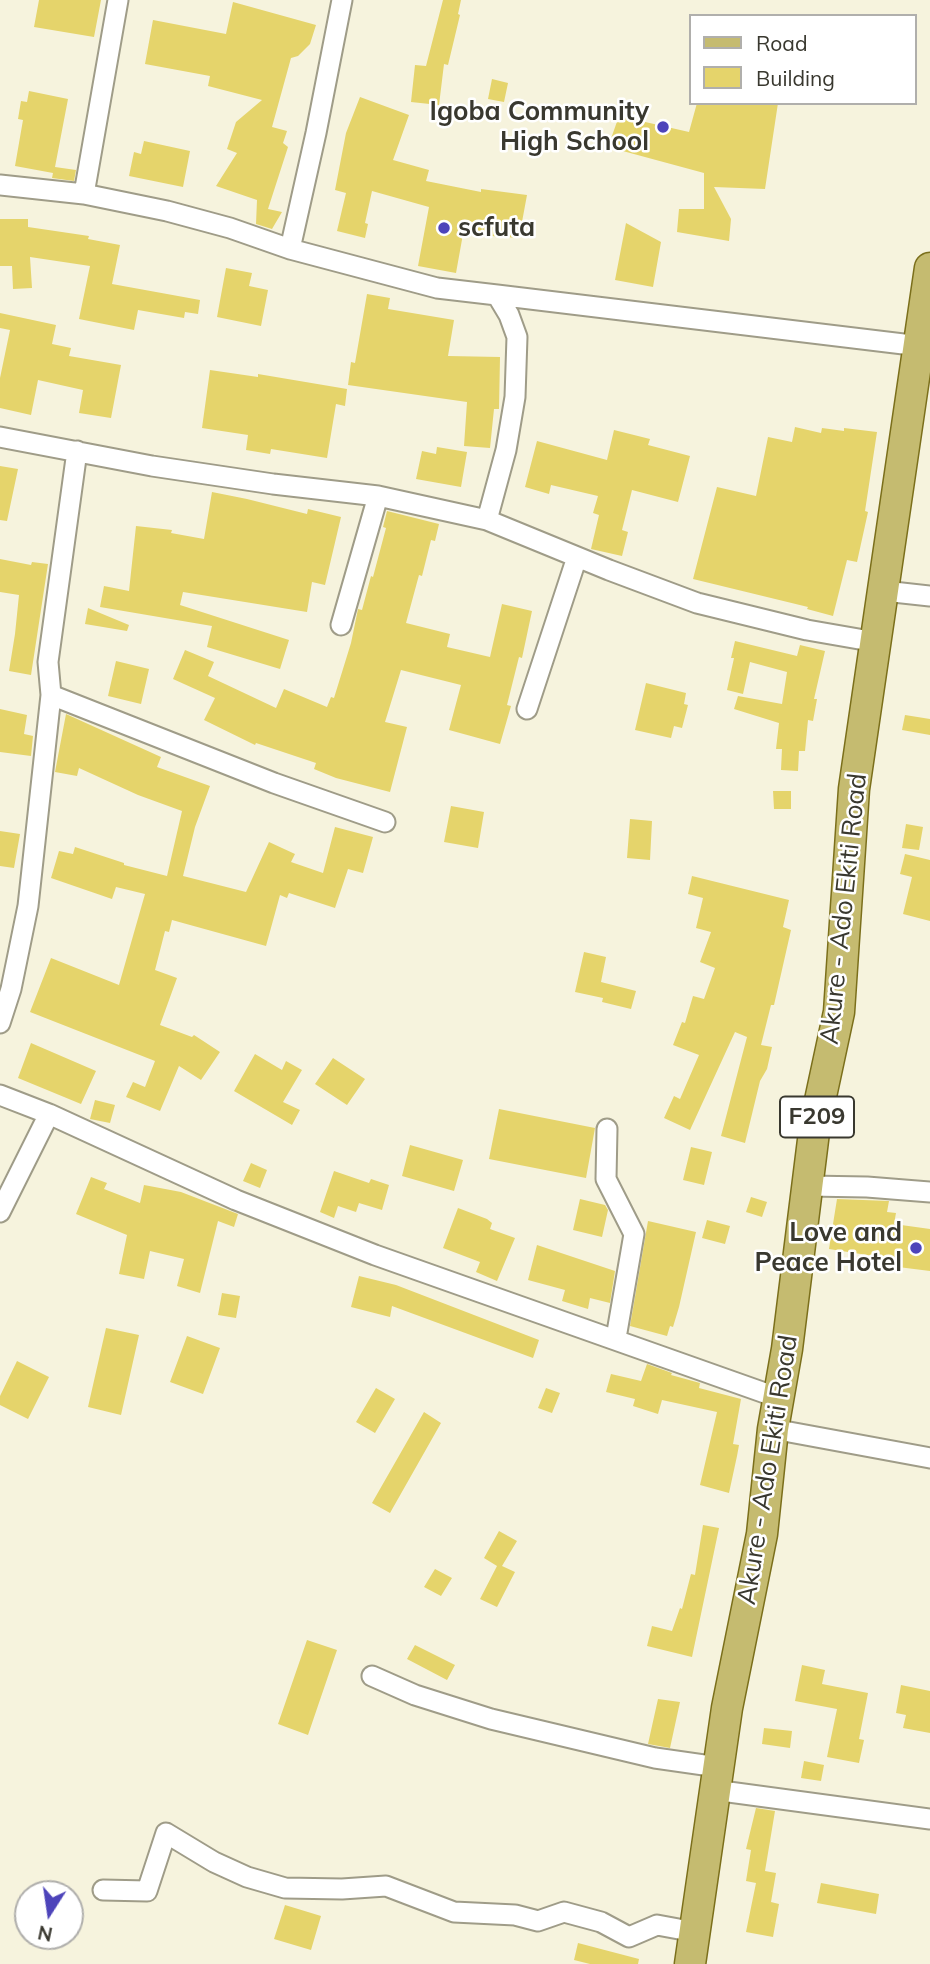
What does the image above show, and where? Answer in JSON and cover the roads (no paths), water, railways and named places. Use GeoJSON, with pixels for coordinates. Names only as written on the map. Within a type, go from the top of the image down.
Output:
{"type":"FeatureCollection","features":[{"type":"Feature","properties":{"kind":"main road","name":"Akure - Ado Ekiti Road"},"geometry":{"type":"LineString","coordinates":[[690,1964],[727,1708],[762,1534],[773,1429],[815,1124],[839,1013],[855,789],[884,590],[921,403],[920,346],[930,268]]}},
{"type":"Feature","properties":{"kind":"street"},"geometry":{"type":"LineString","coordinates":[[85,194],[118,0]]}},
{"type":"Feature","properties":{"kind":"street"},"geometry":{"type":"LineString","coordinates":[[290,249],[342,0]]}},
{"type":"Feature","properties":{"kind":"street"},"geometry":{"type":"LineString","coordinates":[[0,185],[85,194],[230,228],[290,249],[437,289],[920,346]]}},
{"type":"Feature","properties":{"kind":"street"},"geometry":{"type":"LineString","coordinates":[[487,520],[506,450],[515,397],[517,337],[509,314],[497,295]]}},
{"type":"Feature","properties":{"kind":"street"},"geometry":{"type":"LineString","coordinates":[[0,437],[152,466],[379,496],[487,520],[697,603],[807,630],[876,642]]}},
{"type":"Feature","properties":{"kind":"street"},"geometry":{"type":"LineString","coordinates":[[0,1023],[28,906],[51,695],[48,662],[77,451]]}},
{"type":"Feature","properties":{"kind":"street"},"geometry":{"type":"LineString","coordinates":[[341,625],[379,496]]}},
{"type":"Feature","properties":{"kind":"street"},"geometry":{"type":"LineString","coordinates":[[527,709],[577,557]]}},
{"type":"Feature","properties":{"kind":"street"},"geometry":{"type":"LineString","coordinates":[[884,590],[930,596]]}},
{"type":"Feature","properties":{"kind":"street"},"geometry":{"type":"LineString","coordinates":[[51,695],[274,783],[385,822]]}},
{"type":"Feature","properties":{"kind":"street"},"geometry":{"type":"LineString","coordinates":[[0,1095],[49,1114],[236,1200],[376,1255],[779,1398]]}},
{"type":"Feature","properties":{"kind":"street"},"geometry":{"type":"LineString","coordinates":[[0,1212],[49,1114]]}},
{"type":"Feature","properties":{"kind":"street"},"geometry":{"type":"LineString","coordinates":[[607,1129],[606,1179],[634,1234],[616,1338]]}},
{"type":"Feature","properties":{"kind":"street"},"geometry":{"type":"LineString","coordinates":[[808,1186],[930,1192]]}},
{"type":"Feature","properties":{"kind":"street"},"geometry":{"type":"LineString","coordinates":[[773,1429],[930,1458]]}},
{"type":"Feature","properties":{"kind":"street"},"geometry":{"type":"LineString","coordinates":[[372,1676],[415,1695],[491,1719],[655,1758],[716,1778],[930,1819]]}},
{"type":"Feature","properties":{"kind":"street"},"geometry":{"type":"LineString","coordinates":[[103,1890],[146,1891],[166,1833],[247,1878],[285,1888],[342,1889],[386,1886],[454,1912],[514,1915],[538,1921],[564,1912],[601,1922],[629,1937],[657,1925],[695,1932]]}},
{"type":"Feature","properties":{"kind":"place","name":"Igoba Community High School"},"geometry":{"type":"Point","coordinates":[663,127]}},
{"type":"Feature","properties":{"kind":"place","name":"scfuta"},"geometry":{"type":"Point","coordinates":[444,228]}},
{"type":"Feature","properties":{"kind":"place","name":"Love and Peace Hotel"},"geometry":{"type":"Point","coordinates":[916,1248]}}]}
